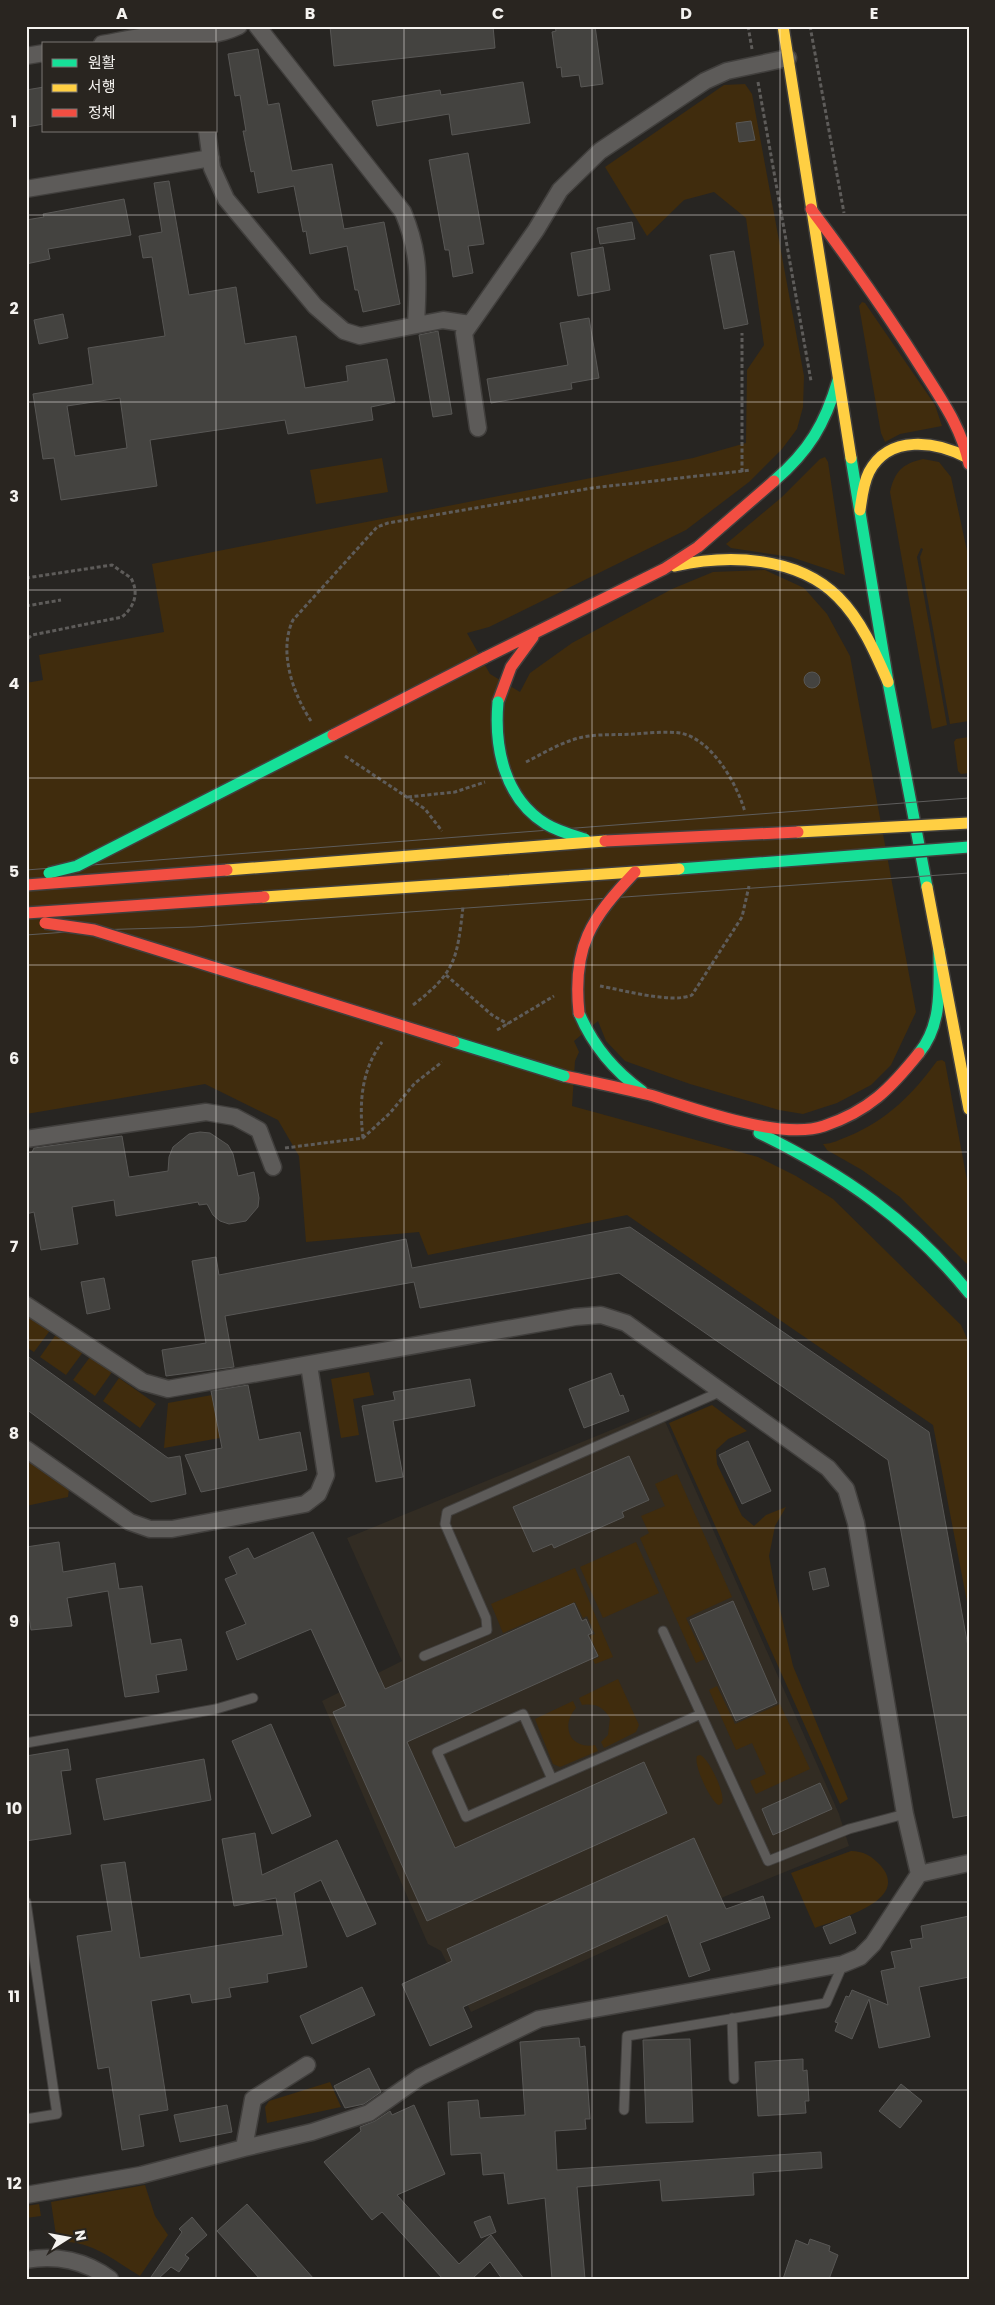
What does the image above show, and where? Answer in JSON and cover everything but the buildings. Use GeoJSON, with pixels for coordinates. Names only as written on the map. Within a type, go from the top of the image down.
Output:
{"type":"FeatureCollection","features":[{"type":"Feature","properties":{"kind":"main road"},"geometry":{"type":"LineString","coordinates":[[783,26],[838,380],[888,682],[969,1109]]}},
{"type":"Feature","properties":{"kind":"main road"},"geometry":{"type":"LineString","coordinates":[[811,209],[898,328],[955,420],[964,439],[968,461]]}},
{"type":"Feature","properties":{"kind":"main road"},"geometry":{"type":"LineString","coordinates":[[26,878],[77,866],[196,803],[544,627],[664,569],[704,542],[794,464],[811,444],[821,427],[838,380]]}},
{"type":"Feature","properties":{"kind":"main road"},"geometry":{"type":"LineString","coordinates":[[860,510],[866,479],[874,464],[885,453],[898,446],[914,443],[945,448],[968,461]]}},
{"type":"Feature","properties":{"kind":"main road"},"geometry":{"type":"LineString","coordinates":[[664,569],[696,561],[738,560],[766,562],[809,575],[832,590],[852,612],[870,641],[888,682]]}},
{"type":"Feature","properties":{"kind":"main road"},"geometry":{"type":"LineString","coordinates":[[544,627],[522,648],[511,665],[498,702],[495,725],[497,748],[503,771],[514,791],[529,810],[548,826],[594,842]]}},
{"type":"Feature","properties":{"kind":"main road"},"geometry":{"type":"LineString","coordinates":[[26,885],[594,842],[969,823]]}},
{"type":"Feature","properties":{"kind":"main road"},"geometry":{"type":"LineString","coordinates":[[26,913],[969,848]]}},
{"type":"Feature","properties":{"kind":"main road"},"geometry":{"type":"LineString","coordinates":[[635,872],[606,905],[590,928],[575,970],[575,991],[579,1013],[586,1032],[609,1064],[620,1075],[648,1095]]}},
{"type":"Feature","properties":{"kind":"main road"},"geometry":{"type":"LineString","coordinates":[[26,921],[94,930],[564,1076],[648,1095],[735,1121],[803,1130],[824,1126],[849,1116],[872,1103],[892,1086],[924,1047],[934,1029],[940,1010],[939,950]]}},
{"type":"Feature","properties":{"kind":"main road"},"geometry":{"type":"LineString","coordinates":[[735,1121],[809,1157],[859,1189],[923,1242],[969,1293]]}},
{"type":"Feature","properties":{"kind":"street"},"geometry":{"type":"LineString","coordinates":[[114,42],[156,35],[193,36],[221,34],[239,26]]}},
{"type":"Feature","properties":{"kind":"street"},"geometry":{"type":"LineString","coordinates":[[257,26],[403,212],[413,236],[418,266],[416,325]]}},
{"type":"Feature","properties":{"kind":"street"},"geometry":{"type":"LineString","coordinates":[[26,56],[42,53]]}},
{"type":"Feature","properties":{"kind":"street"},"geometry":{"type":"LineString","coordinates":[[478,428],[464,333],[536,230],[560,190],[600,151],[705,81],[727,71],[788,58]]}},
{"type":"Feature","properties":{"kind":"street"},"geometry":{"type":"LineString","coordinates":[[207,132],[212,168],[226,199],[315,306],[344,331],[360,336],[443,320],[470,324]]}},
{"type":"Feature","properties":{"kind":"street"},"geometry":{"type":"LineString","coordinates":[[26,189],[211,158]]}},
{"type":"Feature","properties":{"kind":"street"},"geometry":{"type":"LineString","coordinates":[[26,1139],[206,1112],[235,1117],[259,1130],[273,1167]]}},
{"type":"Feature","properties":{"kind":"street"},"geometry":{"type":"LineString","coordinates":[[26,1305],[143,1382],[168,1389],[575,1317],[601,1315],[626,1323],[828,1468],[846,1489],[856,1523],[918,1874],[873,1944],[860,1957],[843,1964],[539,2019],[420,2077],[369,2113],[312,2132],[141,2175],[26,2196]]}},
{"type":"Feature","properties":{"kind":"street"},"geometry":{"type":"LineString","coordinates":[[26,1449],[130,1522],[150,1529],[172,1529],[305,1504],[318,1494],[326,1475],[309,1365]]}},
{"type":"Feature","properties":{"kind":"street"},"geometry":{"type":"LineString","coordinates":[[918,1874],[969,1863]]}},
{"type":"Feature","properties":{"kind":"street"},"geometry":{"type":"LineString","coordinates":[[244,2148],[253,2098],[306,2065]]}},
{"type":"Feature","properties":{"kind":"street"},"geometry":{"type":"LineString","coordinates":[[26,2260],[66,2258],[101,2272],[110,2279]]}},
{"type":"Feature","properties":{"kind":"lane"},"geometry":{"type":"LineString","coordinates":[[424,1656],[487,1630],[486,1618],[446,1524],[447,1512],[722,1391]]}},
{"type":"Feature","properties":{"kind":"lane"},"geometry":{"type":"LineString","coordinates":[[662,1631],[768,1861],[849,1829],[906,1814]]}},
{"type":"Feature","properties":{"kind":"lane"},"geometry":{"type":"LineString","coordinates":[[26,1743],[216,1708],[254,1698]]}},
{"type":"Feature","properties":{"kind":"lane"},"geometry":{"type":"LineString","coordinates":[[552,1779],[523,1714],[437,1752],[466,1817],[701,1714]]}},
{"type":"Feature","properties":{"kind":"lane"},"geometry":{"type":"LineString","coordinates":[[26,1902],[57,2114],[26,2119]]}},
{"type":"Feature","properties":{"kind":"lane"},"geometry":{"type":"LineString","coordinates":[[624,2110],[627,2036],[826,2002],[843,1964]]}},
{"type":"Feature","properties":{"kind":"lane"},"geometry":{"type":"LineString","coordinates":[[732,2018],[734,2079]]}},
{"type":"Feature","properties":{"kind":"path"},"geometry":{"type":"LineString","coordinates":[[748,26],[812,378],[811,387]]}},
{"type":"Feature","properties":{"kind":"path"},"geometry":{"type":"LineString","coordinates":[[810,26],[845,216]]}},
{"type":"Feature","properties":{"kind":"path"},"geometry":{"type":"LineString","coordinates":[[742,334],[743,481]]}},
{"type":"Feature","properties":{"kind":"path"},"geometry":{"type":"LineString","coordinates":[[313,724],[300,703],[290,672],[287,632],[292,620],[378,528],[388,523],[592,488],[742,472],[754,469]]}},
{"type":"Feature","properties":{"kind":"path"},"geometry":{"type":"LineString","coordinates":[[26,578],[112,565],[131,578],[136,595],[129,611],[122,617],[32,635],[27,639]]}},
{"type":"Feature","properties":{"kind":"path"},"geometry":{"type":"LineString","coordinates":[[26,606],[61,600]]}},
{"type":"Feature","properties":{"kind":"path"},"geometry":{"type":"LineString","coordinates":[[26,631],[27,639]]}},
{"type":"Feature","properties":{"kind":"path"},"geometry":{"type":"LineString","coordinates":[[343,756],[425,809],[443,833]]}},
{"type":"Feature","properties":{"kind":"path"},"geometry":{"type":"LineString","coordinates":[[409,1008],[436,987],[446,975],[457,955],[464,904]]}},
{"type":"Feature","properties":{"kind":"path"},"geometry":{"type":"LineString","coordinates":[[446,975],[492,1015],[508,1024]]}},
{"type":"Feature","properties":{"kind":"path"},"geometry":{"type":"LineString","coordinates":[[363,1138],[361,1119],[366,1070],[370,1058],[383,1040]]}},
{"type":"Feature","properties":{"kind":"shaded area"},"geometry":{"type":"Polygon","coordinates":[[[745,84],[752,94],[804,376],[803,407],[797,429],[782,449],[749,482],[686,530],[489,627],[467,633],[490,674],[520,692],[530,673],[572,643],[672,589],[713,572],[765,570],[804,588],[827,614],[850,656],[916,1012],[891,1065],[871,1085],[837,1103],[803,1114],[779,1110],[690,1084],[625,1061],[606,1041],[598,1021],[574,1041],[579,1052],[575,1061],[572,1106],[758,1157],[796,1176],[833,1199],[961,1325],[969,1343],[969,1612],[933,1425],[627,1215],[428,1255],[419,1232],[306,1242],[299,1156],[278,1120],[205,1084],[26,1114],[26,683],[43,680],[39,655],[164,632],[152,564],[693,458],[746,443],[747,370],[764,345],[746,218],[714,192],[684,200],[647,236],[605,167],[724,85],[745,84]]]}},
{"type":"Feature","properties":{"kind":"shaded area"},"geometry":{"type":"Polygon","coordinates":[[[862,302],[865,303],[935,405],[942,426],[900,434],[885,442],[881,433],[859,306],[862,302]]]}},
{"type":"Feature","properties":{"kind":"shaded area"},"geometry":{"type":"Polygon","coordinates":[[[825,457],[828,462],[845,575],[791,557],[731,548],[726,544],[782,497],[820,459],[825,457]]]}},
{"type":"Feature","properties":{"kind":"shaded area"},"geometry":{"type":"Polygon","coordinates":[[[382,458],[388,492],[316,504],[310,470],[382,458]]]}},
{"type":"Feature","properties":{"kind":"shaded area"},"geometry":{"type":"Polygon","coordinates":[[[923,459],[939,462],[951,477],[969,560],[969,721],[950,724],[920,557],[923,549],[921,548],[917,557],[947,725],[932,729],[890,492],[894,479],[900,469],[910,463],[923,459]]]}},
{"type":"Feature","properties":{"kind":"shaded area"},"geometry":{"type":"Polygon","coordinates":[[[969,737],[969,773],[961,774],[958,771],[954,742],[956,739],[969,737]]]}},
{"type":"Feature","properties":{"kind":"shaded area"},"geometry":{"type":"Polygon","coordinates":[[[942,1060],[945,1062],[969,1191],[969,1266],[900,1197],[862,1170],[827,1150],[823,1144],[863,1130],[887,1114],[909,1095],[937,1061],[942,1060]]]}},
{"type":"Feature","properties":{"kind":"shaded area"},"geometry":{"type":"Polygon","coordinates":[[[26,1313],[51,1329],[34,1352],[26,1347],[26,1313]]]}},
{"type":"Feature","properties":{"kind":"shaded area"},"geometry":{"type":"Polygon","coordinates":[[[57,1333],[83,1352],[66,1375],[40,1357],[57,1333]]]}},
{"type":"Feature","properties":{"kind":"shaded area"},"geometry":{"type":"Polygon","coordinates":[[[90,1357],[112,1372],[95,1396],[73,1380],[90,1357]]]}},
{"type":"Feature","properties":{"kind":"shaded area"},"geometry":{"type":"Polygon","coordinates":[[[369,1372],[374,1395],[353,1399],[359,1435],[341,1438],[331,1379],[369,1372]]]}},
{"type":"Feature","properties":{"kind":"shaded area"},"geometry":{"type":"Polygon","coordinates":[[[119,1378],[156,1404],[140,1428],[103,1401],[119,1378]]]}},
{"type":"Feature","properties":{"kind":"shaded area"},"geometry":{"type":"Polygon","coordinates":[[[212,1395],[220,1438],[164,1448],[168,1403],[212,1395]]]}},
{"type":"Feature","properties":{"kind":"shaded area"},"geometry":{"type":"Polygon","coordinates":[[[712,1405],[747,1431],[728,1439],[716,1450],[717,1464],[742,1516],[754,1526],[766,1515],[786,1507],[775,1526],[769,1556],[793,1666],[848,1799],[840,1804],[669,1423],[712,1405]]]}},
{"type":"Feature","properties":{"kind":"shaded area"},"geometry":{"type":"Polygon","coordinates":[[[660,1410],[839,1814],[849,1846],[726,1896],[471,2012],[441,1951],[428,1944],[322,1701],[402,1661],[347,1538],[660,1410]]]}},
{"type":"Feature","properties":{"kind":"shaded area"},"geometry":{"type":"Polygon","coordinates":[[[26,1460],[69,1489],[68,1497],[26,1506],[26,1460]]]}},
{"type":"Feature","properties":{"kind":"shaded area"},"geometry":{"type":"Polygon","coordinates":[[[677,1474],[732,1597],[686,1618],[705,1659],[696,1663],[640,1538],[649,1533],[641,1516],[665,1506],[655,1484],[677,1474]]]}},
{"type":"Feature","properties":{"kind":"shaded area"},"geometry":{"type":"Polygon","coordinates":[[[636,1542],[659,1593],[603,1618],[580,1567],[636,1542]]]}},
{"type":"Feature","properties":{"kind":"shaded area"},"geometry":{"type":"Polygon","coordinates":[[[575,1568],[613,1657],[595,1664],[593,1660],[599,1657],[590,1636],[595,1634],[587,1616],[583,1618],[575,1602],[503,1633],[491,1604],[575,1568]]]}},
{"type":"Feature","properties":{"kind":"shaded area"},"geometry":{"type":"Polygon","coordinates":[[[618,1679],[639,1725],[636,1732],[604,1748],[601,1742],[608,1735],[610,1718],[599,1707],[582,1705],[579,1698],[618,1679]]]}},
{"type":"Feature","properties":{"kind":"shaded area"},"geometry":{"type":"Polygon","coordinates":[[[717,1686],[735,1724],[780,1704],[810,1769],[756,1794],[750,1781],[766,1774],[752,1743],[736,1750],[709,1690],[717,1686]]]}},
{"type":"Feature","properties":{"kind":"shaded area"},"geometry":{"type":"Polygon","coordinates":[[[573,1701],[576,1708],[569,1722],[568,1729],[570,1735],[579,1744],[586,1746],[595,1745],[598,1751],[560,1767],[553,1764],[535,1719],[573,1701]]]}},
{"type":"Feature","properties":{"kind":"shaded area"},"geometry":{"type":"Polygon","coordinates":[[[700,1755],[712,1769],[719,1785],[723,1799],[719,1805],[707,1791],[700,1774],[696,1760],[697,1756],[700,1755]]]}},
{"type":"Feature","properties":{"kind":"shaded area"},"geometry":{"type":"Polygon","coordinates":[[[851,1851],[867,1855],[881,1866],[888,1878],[886,1889],[879,1899],[868,1907],[815,1928],[791,1873],[851,1851]]]}},
{"type":"Feature","properties":{"kind":"shaded area"},"geometry":{"type":"Polygon","coordinates":[[[330,2082],[341,2107],[267,2123],[265,2107],[269,2101],[330,2082]]]}},
{"type":"Feature","properties":{"kind":"shaded area"},"geometry":{"type":"Polygon","coordinates":[[[145,2185],[155,2216],[168,2235],[140,2276],[91,2247],[69,2242],[57,2242],[51,2202],[145,2185]]]}},
{"type":"Feature","properties":{"kind":"shaded area"},"geometry":{"type":"Polygon","coordinates":[[[39,2204],[41,2216],[26,2218],[26,2206],[39,2204]]]}},
{"type":"Feature","properties":{"kind":"tram line"},"geometry":{"type":"LineString","coordinates":[[26,870],[969,798]]}},
{"type":"Feature","properties":{"kind":"tram line"},"geometry":{"type":"LineString","coordinates":[[26,935],[94,930],[194,927],[969,873]]}},
{"type":"Feature","properties":{"kind":"traffic: fast"},"geometry":{"type":"LineString","coordinates":[[774,481],[797,459],[814,436],[827,410],[838,380]]}},
{"type":"Feature","properties":{"kind":"traffic: fast"},"geometry":{"type":"LineString","coordinates":[[851,458],[888,682],[927,887]]}},
{"type":"Feature","properties":{"kind":"traffic: fast"},"geometry":{"type":"LineString","coordinates":[[498,702],[497,719],[500,754],[511,786],[520,800],[546,824],[560,831],[585,839]]}},
{"type":"Feature","properties":{"kind":"traffic: fast"},"geometry":{"type":"LineString","coordinates":[[49,873],[77,866],[333,735]]}},
{"type":"Feature","properties":{"kind":"traffic: fast"},"geometry":{"type":"LineString","coordinates":[[679,869],[969,847]]}},
{"type":"Feature","properties":{"kind":"traffic: fast"},"geometry":{"type":"LineString","coordinates":[[919,1053],[927,1042],[936,1017],[939,990],[939,950]]}},
{"type":"Feature","properties":{"kind":"traffic: fast"},"geometry":{"type":"LineString","coordinates":[[579,1013],[597,1047],[622,1075],[642,1091]]}},
{"type":"Feature","properties":{"kind":"traffic: fast"},"geometry":{"type":"LineString","coordinates":[[454,1042],[564,1076]]}},
{"type":"Feature","properties":{"kind":"traffic: fast"},"geometry":{"type":"LineString","coordinates":[[759,1133],[819,1165],[873,1201],[923,1243],[969,1293]]}},
{"type":"Feature","properties":{"kind":"traffic: slow"},"geometry":{"type":"LineString","coordinates":[[783,26],[851,458]]}},
{"type":"Feature","properties":{"kind":"traffic: slow"},"geometry":{"type":"LineString","coordinates":[[860,510],[864,486],[869,472],[888,451],[914,444],[928,445],[955,452],[968,458]]}},
{"type":"Feature","properties":{"kind":"traffic: slow"},"geometry":{"type":"LineString","coordinates":[[675,566],[717,560],[739,560],[782,566],[803,573],[821,583],[838,597],[854,616],[867,637],[888,682]]}},
{"type":"Feature","properties":{"kind":"traffic: slow"},"geometry":{"type":"LineString","coordinates":[[798,832],[969,823]]}},
{"type":"Feature","properties":{"kind":"traffic: slow"},"geometry":{"type":"LineString","coordinates":[[227,870],[605,841]]}},
{"type":"Feature","properties":{"kind":"traffic: slow"},"geometry":{"type":"LineString","coordinates":[[264,897],[679,869]]}},
{"type":"Feature","properties":{"kind":"traffic: slow"},"geometry":{"type":"LineString","coordinates":[[927,887],[969,1109]]}},
{"type":"Feature","properties":{"kind":"traffic: jam"},"geometry":{"type":"LineString","coordinates":[[811,209],[855,269],[938,394],[957,427],[969,464]]}},
{"type":"Feature","properties":{"kind":"traffic: jam"},"geometry":{"type":"LineString","coordinates":[[484,658],[664,569],[698,547],[774,481]]}},
{"type":"Feature","properties":{"kind":"traffic: jam"},"geometry":{"type":"LineString","coordinates":[[498,702],[511,667],[533,637]]}},
{"type":"Feature","properties":{"kind":"traffic: jam"},"geometry":{"type":"LineString","coordinates":[[333,735],[484,658]]}},
{"type":"Feature","properties":{"kind":"traffic: jam"},"geometry":{"type":"LineString","coordinates":[[605,841],[798,832]]}},
{"type":"Feature","properties":{"kind":"traffic: jam"},"geometry":{"type":"LineString","coordinates":[[26,885],[227,870]]}},
{"type":"Feature","properties":{"kind":"traffic: jam"},"geometry":{"type":"LineString","coordinates":[[579,1013],[579,969],[582,951],[588,935],[607,904],[635,872]]}},
{"type":"Feature","properties":{"kind":"traffic: jam"},"geometry":{"type":"LineString","coordinates":[[26,913],[264,897]]}},
{"type":"Feature","properties":{"kind":"traffic: jam"},"geometry":{"type":"LineString","coordinates":[[45,923],[94,930],[454,1042]]}},
{"type":"Feature","properties":{"kind":"traffic: jam"},"geometry":{"type":"LineString","coordinates":[[564,1076],[650,1095],[737,1121],[761,1126],[806,1130],[840,1120],[866,1106],[889,1088],[919,1053]]}}]}
